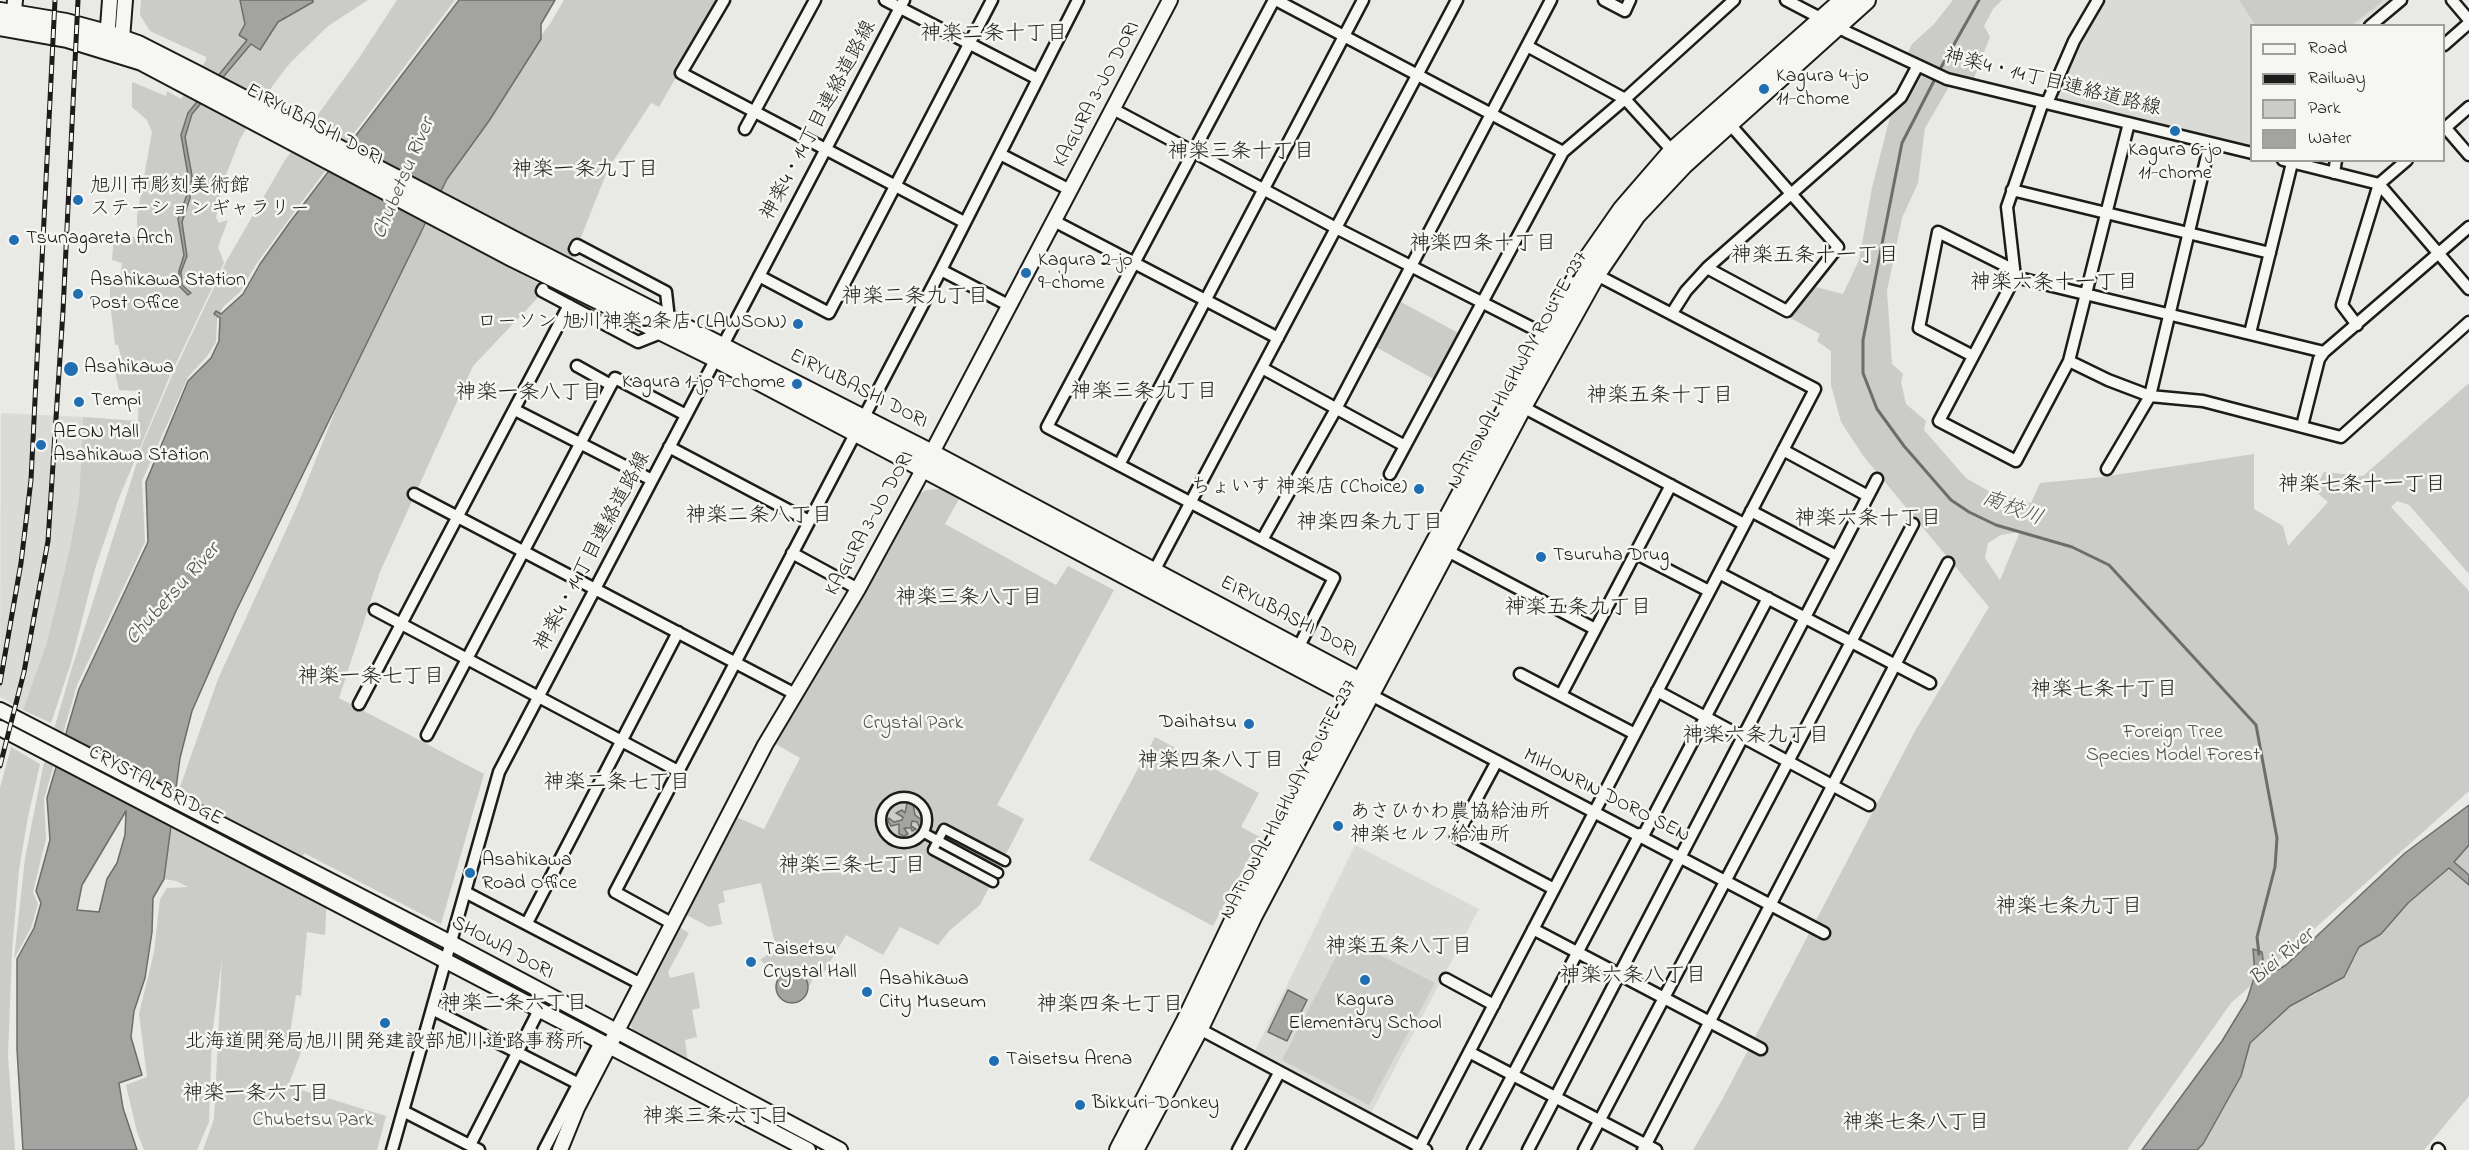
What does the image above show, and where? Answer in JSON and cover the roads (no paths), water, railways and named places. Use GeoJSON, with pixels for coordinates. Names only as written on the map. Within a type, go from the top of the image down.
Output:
{"type":"FeatureCollection","features":[{"type":"Feature","properties":{"kind":"main road","name":"NATIONAL HIGHWAY ROUTE 237"},"geometry":{"type":"LineString","coordinates":[[1119,1150],[1253,915],[1361,691],[1589,270],[1636,215],[1678,158],[1828,22],[1844,0]]}},
{"type":"Feature","properties":{"kind":"main road","name":"NATIONAL HIGHWAY ROUTE 237"},"geometry":{"type":"LineString","coordinates":[[1828,22],[1866,0]]}},
{"type":"Feature","properties":{"kind":"main road","name":"EIRYUBASHI DORI"},"geometry":{"type":"LineString","coordinates":[[8,16],[114,44],[142,61],[191,79],[518,251],[719,352],[1361,691]]}},
{"type":"Feature","properties":{"kind":"main road","name":"NATIONAL HIGHWAY ROUTE 237"},"geometry":{"type":"LineString","coordinates":[[1134,1150],[1192,1025]]}},
{"type":"Feature","properties":{"kind":"street"},"geometry":{"type":"LineString","coordinates":[[110,0],[114,44]]}},
{"type":"Feature","properties":{"kind":"street"},"geometry":{"type":"LineString","coordinates":[[114,44],[125,0]]}},
{"type":"Feature","properties":{"kind":"street"},"geometry":{"type":"LineString","coordinates":[[724,0],[681,73],[964,222]]}},
{"type":"Feature","properties":{"kind":"street"},"geometry":{"type":"LineString","coordinates":[[745,129],[815,0]]}},
{"type":"Feature","properties":{"kind":"street"},"geometry":{"type":"LineString","coordinates":[[885,0],[902,4],[969,44],[1038,79]]}},
{"type":"Feature","properties":{"kind":"street"},"geometry":{"type":"LineString","coordinates":[[759,276],[829,313],[992,0]]}},
{"type":"Feature","properties":{"kind":"street"},"geometry":{"type":"LineString","coordinates":[[672,924],[615,892],[941,270],[1078,0]]}},
{"type":"Feature","properties":{"kind":"street","name":"KAGURA 3-JO DORI"},"geometry":{"type":"LineString","coordinates":[[560,1150],[604,1044],[616,1031],[760,754],[858,589],[928,462],[1170,0]]}},
{"type":"Feature","properties":{"kind":"street"},"geometry":{"type":"LineString","coordinates":[[1294,656],[1334,578],[1047,428],[1134,263],[1275,0],[1563,152]]}},
{"type":"Feature","properties":{"kind":"street"},"geometry":{"type":"LineString","coordinates":[[1119,465],[1363,0]]}},
{"type":"Feature","properties":{"kind":"street"},"geometry":{"type":"LineString","coordinates":[[1150,579],[1457,0]]}},
{"type":"Feature","properties":{"kind":"street"},"geometry":{"type":"LineString","coordinates":[[1262,540],[1412,267],[1551,0]]}},
{"type":"Feature","properties":{"kind":"street"},"geometry":{"type":"LineString","coordinates":[[1604,0],[1625,11],[1630,0]]}},
{"type":"Feature","properties":{"kind":"street"},"geometry":{"type":"LineString","coordinates":[[1390,474],[1563,152],[1734,0]]}},
{"type":"Feature","properties":{"kind":"street","name":"神楽4・14丁目連絡道路線"},"geometry":{"type":"LineString","coordinates":[[1786,0],[1937,75],[2250,153]]}},
{"type":"Feature","properties":{"kind":"street"},"geometry":{"type":"LineString","coordinates":[[2098,0],[2074,41],[2045,103],[2012,190],[2007,207],[2014,274],[1939,420],[2016,461],[2069,361],[2129,123]]}},
{"type":"Feature","properties":{"kind":"street"},"geometry":{"type":"LineString","coordinates":[[2372,24],[2401,0]]}},
{"type":"Feature","properties":{"kind":"street"},"geometry":{"type":"LineString","coordinates":[[2445,44],[2469,22],[2452,0]]}},
{"type":"Feature","properties":{"kind":"street","name":"神楽4・14丁目連絡道路線"},"geometry":{"type":"LineString","coordinates":[[392,1150],[499,772],[902,4]]}},
{"type":"Feature","properties":{"kind":"street"},"geometry":{"type":"LineString","coordinates":[[1527,46],[1625,99],[1678,158]]}},
{"type":"Feature","properties":{"kind":"street"},"geometry":{"type":"LineString","coordinates":[[1672,313],[1686,291],[1707,268],[1901,97],[1917,67]]}},
{"type":"Feature","properties":{"kind":"street"},"geometry":{"type":"LineString","coordinates":[[2445,126],[2469,107]]}},
{"type":"Feature","properties":{"kind":"street"},"geometry":{"type":"LineString","coordinates":[[1113,109],[1336,228],[1552,338]]}},
{"type":"Feature","properties":{"kind":"street"},"geometry":{"type":"LineString","coordinates":[[1707,268],[1787,311],[1838,247],[1724,118]]}},
{"type":"Feature","properties":{"kind":"street"},"geometry":{"type":"LineString","coordinates":[[2445,128],[2469,155]]}},
{"type":"Feature","properties":{"kind":"street"},"geometry":{"type":"LineString","coordinates":[[2107,469],[2150,396],[2211,143]]}},
{"type":"Feature","properties":{"kind":"street"},"geometry":{"type":"LineString","coordinates":[[1000,154],[1070,190]]}},
{"type":"Feature","properties":{"kind":"street"},"geometry":{"type":"LineString","coordinates":[[2250,333],[2270,253],[2285,162]]}},
{"type":"Feature","properties":{"kind":"street"},"geometry":{"type":"LineString","coordinates":[[2289,162],[2379,184],[2469,289]]}},
{"type":"Feature","properties":{"kind":"street"},"geometry":{"type":"LineString","coordinates":[[2334,173],[2336,162]]}},
{"type":"Feature","properties":{"kind":"street"},"geometry":{"type":"LineString","coordinates":[[2357,325],[2342,305],[2379,184],[2405,162]]}},
{"type":"Feature","properties":{"kind":"street"},"geometry":{"type":"LineString","coordinates":[[2012,190],[2270,253]]}},
{"type":"Feature","properties":{"kind":"street"},"geometry":{"type":"LineString","coordinates":[[1054,221],[1278,338]]}},
{"type":"Feature","properties":{"kind":"street"},"geometry":{"type":"LineString","coordinates":[[2302,426],[2319,359],[2324,352],[2469,227]]}},
{"type":"Feature","properties":{"kind":"street"},"geometry":{"type":"LineString","coordinates":[[1973,356],[1919,328],[1938,232],[2014,274],[2087,295],[2324,352]]}},
{"type":"Feature","properties":{"kind":"street"},"geometry":{"type":"LineString","coordinates":[[543,290],[638,342],[666,325],[666,292],[577,245],[575,249]]}},
{"type":"Feature","properties":{"kind":"street"},"geometry":{"type":"LineString","coordinates":[[941,270],[1010,306]]}},
{"type":"Feature","properties":{"kind":"street"},"geometry":{"type":"LineString","coordinates":[[1192,1025],[1421,1149],[1469,1052],[1815,389],[1589,270]]}},
{"type":"Feature","properties":{"kind":"street"},"geometry":{"type":"LineString","coordinates":[[358,704],[569,305]]}},
{"type":"Feature","properties":{"kind":"street"},"geometry":{"type":"LineString","coordinates":[[2069,361],[2108,380],[2150,396],[2203,401],[2341,437],[2469,322]]}},
{"type":"Feature","properties":{"kind":"street"},"geometry":{"type":"LineString","coordinates":[[577,366],[611,385]]}},
{"type":"Feature","properties":{"kind":"street"},"geometry":{"type":"LineString","coordinates":[[1262,368],[1405,446]]}},
{"type":"Feature","properties":{"kind":"street"},"geometry":{"type":"LineString","coordinates":[[427,735],[615,378],[686,415]]}},
{"type":"Feature","properties":{"kind":"street"},"geometry":{"type":"LineString","coordinates":[[1516,404],[1744,524]]}},
{"type":"Feature","properties":{"kind":"street"},"geometry":{"type":"LineString","coordinates":[[515,410],[652,480]]}},
{"type":"Feature","properties":{"kind":"street"},"geometry":{"type":"LineString","coordinates":[[669,447],[809,520]]}},
{"type":"Feature","properties":{"kind":"street"},"geometry":{"type":"LineString","coordinates":[[1783,450],[1868,496]]}},
{"type":"Feature","properties":{"kind":"street"},"geometry":{"type":"LineString","coordinates":[[1528,1150],[1877,479]]}},
{"type":"Feature","properties":{"kind":"street"},"geometry":{"type":"LineString","coordinates":[[1561,695],[1671,485]]}},
{"type":"Feature","properties":{"kind":"street"},"geometry":{"type":"LineString","coordinates":[[414,494],[795,694]]}},
{"type":"Feature","properties":{"kind":"street"},"geometry":{"type":"LineString","coordinates":[[1751,511],[1836,556]]}},
{"type":"Feature","properties":{"kind":"street"},"geometry":{"type":"LineString","coordinates":[[1584,1150],[1913,524]]}},
{"type":"Feature","properties":{"kind":"street"},"geometry":{"type":"LineString","coordinates":[[1440,547],[1595,630]]}},
{"type":"Feature","properties":{"kind":"street"},"geometry":{"type":"LineString","coordinates":[[792,553],[858,589]]}},
{"type":"Feature","properties":{"kind":"street"},"geometry":{"type":"LineString","coordinates":[[1635,553],[1709,591]]}},
{"type":"Feature","properties":{"kind":"street"},"geometry":{"type":"LineString","coordinates":[[1469,1052],[1600,1120],[1648,1148],[1709,1021],[1948,563]]}},
{"type":"Feature","properties":{"kind":"street"},"geometry":{"type":"LineString","coordinates":[[1719,573],[1851,644],[1930,683]]}},
{"type":"Feature","properties":{"kind":"street"},"geometry":{"type":"LineString","coordinates":[[1473,1150],[1768,598]]}},
{"type":"Feature","properties":{"kind":"street"},"geometry":{"type":"LineString","coordinates":[[375,610],[678,771]]}},
{"type":"Feature","properties":{"kind":"street"},"geometry":{"type":"LineString","coordinates":[[527,922],[678,632]]}},
{"type":"Feature","properties":{"kind":"street"},"geometry":{"type":"LineString","coordinates":[[1520,674],[1635,734]]}},
{"type":"Feature","properties":{"kind":"street","name":"MIHONRIN DORO SEN"},"geometry":{"type":"LineString","coordinates":[[1361,691],[1642,835],[1824,933]]}},
{"type":"Feature","properties":{"kind":"street"},"geometry":{"type":"LineString","coordinates":[[1657,691],[1869,805]]}},
{"type":"Feature","properties":{"kind":"street","name":"CRYSTAL BRIDGE"},"geometry":{"type":"LineString","coordinates":[[0,710],[273,852]]}},
{"type":"Feature","properties":{"kind":"street","name":"CRYSTAL BRIDGE"},"geometry":{"type":"LineString","coordinates":[[0,728],[269,868]]}},
{"type":"Feature","properties":{"kind":"street"},"geometry":{"type":"LineString","coordinates":[[1497,761],[1456,837],[1554,889]]}},
{"type":"Feature","properties":{"kind":"street"},"geometry":{"type":"LineString","coordinates":[[901,797],[922,805],[927,819],[924,832],[913,842],[892,840],[886,834],[881,819],[887,805],[901,797]]}},
{"type":"Feature","properties":{"kind":"street"},"geometry":{"type":"LineString","coordinates":[[993,882],[933,850],[944,829],[1005,861]]}},
{"type":"Feature","properties":{"kind":"street"},"geometry":{"type":"LineString","coordinates":[[924,832],[998,873]]}},
{"type":"Feature","properties":{"kind":"street","name":"SHOWA DORI"},"geometry":{"type":"LineString","coordinates":[[273,852],[451,943],[840,1150]]}},
{"type":"Feature","properties":{"kind":"street","name":"SHOWA DORI"},"geometry":{"type":"LineString","coordinates":[[269,868],[808,1150]]}},
{"type":"Feature","properties":{"kind":"street"},"geometry":{"type":"LineString","coordinates":[[465,892],[527,922],[641,984]]}},
{"type":"Feature","properties":{"kind":"street"},"geometry":{"type":"LineString","coordinates":[[1533,929],[1761,1049]]}},
{"type":"Feature","properties":{"kind":"street"},"geometry":{"type":"LineString","coordinates":[[1446,979],[1494,1005]]}},
{"type":"Feature","properties":{"kind":"street"},"geometry":{"type":"LineString","coordinates":[[432,1009],[579,1083]]}},
{"type":"Feature","properties":{"kind":"street"},"geometry":{"type":"LineString","coordinates":[[403,1111],[474,1148],[540,1010]]}},
{"type":"Feature","properties":{"kind":"street"},"geometry":{"type":"LineString","coordinates":[[544,1150],[579,1083],[604,1044]]}},
{"type":"Feature","properties":{"kind":"street"},"geometry":{"type":"LineString","coordinates":[[1238,1150],[1279,1073]]}},
{"type":"Feature","properties":{"kind":"water"},"geometry":{"type":"Polygon","coordinates":[[[240,0],[313,0],[313,2],[278,22],[260,50],[251,44],[192,114],[185,137],[192,176],[190,198],[182,222],[187,256],[181,272],[182,285],[191,293],[188,295],[179,286],[179,271],[184,255],[178,219],[188,192],[188,175],[181,135],[188,113],[247,40],[239,35],[245,24],[240,0]]]}},
{"type":"Feature","properties":{"kind":"water","name":"Chubetsu River"},"geometry":{"type":"Polygon","coordinates":[[[459,0],[555,0],[541,24],[541,39],[489,121],[447,179],[236,611],[192,711],[180,758],[164,879],[153,898],[152,932],[145,978],[134,1011],[131,1037],[142,1075],[119,1083],[123,1108],[137,1150],[23,1150],[17,1049],[17,959],[34,928],[41,903],[36,891],[50,840],[47,798],[79,689],[148,542],[146,482],[188,381],[211,358],[219,341],[220,318],[214,314],[216,311],[221,314],[243,294],[260,264],[459,0]],[[126,811],[82,885],[77,910],[99,912],[107,879],[117,863],[125,835],[126,811]]]}},
{"type":"Feature","properties":{"kind":"water"},"geometry":{"type":"Polygon","coordinates":[[[907,803],[913,804],[915,815],[924,824],[920,828],[917,822],[912,821],[911,826],[916,829],[912,831],[911,828],[904,828],[908,834],[904,836],[899,834],[899,824],[891,826],[888,821],[889,818],[894,822],[902,820],[903,817],[896,813],[902,810],[905,813],[907,803]]]}},
{"type":"Feature","properties":{"kind":"water"},"geometry":{"type":"Polygon","coordinates":[[[2469,805],[2469,845],[2454,862],[2469,875],[2469,885],[2449,868],[2408,903],[2381,934],[2359,947],[2344,977],[2290,1006],[2250,1043],[2241,1076],[2203,1144],[2197,1150],[2142,1150],[2222,1041],[2247,1000],[2255,975],[2253,949],[2262,952],[2264,967],[2272,973],[2286,965],[2405,853],[2469,805]]]}},
{"type":"Feature","properties":{"kind":"water"},"geometry":{"type":"Polygon","coordinates":[[[792,971],[803,976],[808,987],[803,998],[792,1003],[781,998],[776,987],[781,976],[792,971]]]}},
{"type":"Feature","properties":{"kind":"water"},"geometry":{"type":"Polygon","coordinates":[[[1288,990],[1307,1000],[1287,1041],[1268,1032],[1288,990]]]}},
{"type":"Feature","properties":{"kind":"waterway","name":"南校川"},"geometry":{"type":"LineString","coordinates":[[1939,71],[1979,0]]}},
{"type":"Feature","properties":{"kind":"waterway","name":"南校川"},"geometry":{"type":"LineString","coordinates":[[1936,77],[1902,143],[1863,340],[1863,373],[1877,409],[1904,446],[1951,500],[1996,525],[2072,547],[2109,565],[2256,725],[2277,838],[2275,867],[2257,937],[2259,954]]}},
{"type":"Feature","properties":{"kind":"tunnel"},"geometry":{"type":"LineString","coordinates":[[543,289],[575,249]]}},
{"type":"Feature","properties":{"kind":"railway"},"geometry":{"type":"LineString","coordinates":[[0,683],[21,563],[31,480],[55,0]]}},
{"type":"Feature","properties":{"kind":"railway"},"geometry":{"type":"LineString","coordinates":[[0,766],[24,672],[48,541],[63,311],[78,0]]}},
{"type":"Feature","properties":{"kind":"place","name":"Kagura 4-jo 11-chome"},"geometry":{"type":"Point","coordinates":[1764,89]}},
{"type":"Feature","properties":{"kind":"place","name":"Kagura 6-jo 11-chome"},"geometry":{"type":"Point","coordinates":[2175,131]}},
{"type":"Feature","properties":{"kind":"place","name":"旭川市彫刻美術館 ステーションギャラリー"},"geometry":{"type":"Point","coordinates":[78,200]}},
{"type":"Feature","properties":{"kind":"place","name":"Tsunagareta Arch"},"geometry":{"type":"Point","coordinates":[14,240]}},
{"type":"Feature","properties":{"kind":"place","name":"Kagura 2-jo 9-chome"},"geometry":{"type":"Point","coordinates":[1026,273]}},
{"type":"Feature","properties":{"kind":"place","name":"Asahikawa Station Post Office"},"geometry":{"type":"Point","coordinates":[78,294]}},
{"type":"Feature","properties":{"kind":"place","name":"ローソン 旭川神楽2条店 (LAWSON)"},"geometry":{"type":"Point","coordinates":[798,324]}},
{"type":"Feature","properties":{"kind":"place","name":"Asahikawa"},"geometry":{"type":"Point","coordinates":[71,369]}},
{"type":"Feature","properties":{"kind":"place","name":"Kagura 1-jo 9-chome"},"geometry":{"type":"Point","coordinates":[797,384]}},
{"type":"Feature","properties":{"kind":"place","name":"Tempi"},"geometry":{"type":"Point","coordinates":[79,402]}},
{"type":"Feature","properties":{"kind":"place","name":"AEON Mall Asahikawa Station"},"geometry":{"type":"Point","coordinates":[41,445]}},
{"type":"Feature","properties":{"kind":"place","name":"ちょいす 神楽店 (Choice)"},"geometry":{"type":"Point","coordinates":[1419,489]}},
{"type":"Feature","properties":{"kind":"place","name":"Tsuruha Drug"},"geometry":{"type":"Point","coordinates":[1541,557]}},
{"type":"Feature","properties":{"kind":"place","name":"Daihatsu"},"geometry":{"type":"Point","coordinates":[1249,724]}},
{"type":"Feature","properties":{"kind":"place","name":"あさひかわ農協給油所 神楽セルフ給油所"},"geometry":{"type":"Point","coordinates":[1338,826]}},
{"type":"Feature","properties":{"kind":"place","name":"Asahikawa Road Office"},"geometry":{"type":"Point","coordinates":[470,873]}},
{"type":"Feature","properties":{"kind":"place","name":"Taisetsu Crystal Hall"},"geometry":{"type":"Point","coordinates":[751,962]}},
{"type":"Feature","properties":{"kind":"place","name":"Kagura Elementary School"},"geometry":{"type":"Point","coordinates":[1365,980]}},
{"type":"Feature","properties":{"kind":"place","name":"Asahikawa City Museum"},"geometry":{"type":"Point","coordinates":[867,992]}},
{"type":"Feature","properties":{"kind":"place","name":"北海道開発局旭川開発建設部旭川道路事務所"},"geometry":{"type":"Point","coordinates":[385,1023]}},
{"type":"Feature","properties":{"kind":"place","name":"Taisetsu Arena"},"geometry":{"type":"Point","coordinates":[994,1061]}},
{"type":"Feature","properties":{"kind":"place","name":"Bikkuri-Donkey"},"geometry":{"type":"Point","coordinates":[1080,1105]}},
{"type":"Feature","properties":{"kind":"district","name":"神楽二条十丁目"},"geometry":{"type":"Point","coordinates":[994,36]}},
{"type":"Feature","properties":{"kind":"district","name":"神楽三条十丁目"},"geometry":{"type":"Point","coordinates":[1241,154]}},
{"type":"Feature","properties":{"kind":"district","name":"神楽一条九丁目"},"geometry":{"type":"Point","coordinates":[585,172]}},
{"type":"Feature","properties":{"kind":"district","name":"神楽四条十丁目"},"geometry":{"type":"Point","coordinates":[1483,246]}},
{"type":"Feature","properties":{"kind":"district","name":"神楽五条十一丁目"},"geometry":{"type":"Point","coordinates":[1815,258]}},
{"type":"Feature","properties":{"kind":"district","name":"神楽六条十一丁目"},"geometry":{"type":"Point","coordinates":[2054,285]}},
{"type":"Feature","properties":{"kind":"district","name":"神楽二条九丁目"},"geometry":{"type":"Point","coordinates":[915,299]}},
{"type":"Feature","properties":{"kind":"district","name":"神楽三条九丁目"},"geometry":{"type":"Point","coordinates":[1144,394]}},
{"type":"Feature","properties":{"kind":"district","name":"神楽一条八丁目"},"geometry":{"type":"Point","coordinates":[529,395]}},
{"type":"Feature","properties":{"kind":"district","name":"神楽五条十丁目"},"geometry":{"type":"Point","coordinates":[1660,398]}},
{"type":"Feature","properties":{"kind":"district","name":"神楽七条十一丁目"},"geometry":{"type":"Point","coordinates":[2362,487]}},
{"type":"Feature","properties":{"kind":"district","name":"神楽二条八丁目"},"geometry":{"type":"Point","coordinates":[759,518]}},
{"type":"Feature","properties":{"kind":"district","name":"神楽六条十丁目"},"geometry":{"type":"Point","coordinates":[1868,521]}},
{"type":"Feature","properties":{"kind":"district","name":"神楽四条九丁目"},"geometry":{"type":"Point","coordinates":[1370,525]}},
{"type":"Feature","properties":{"kind":"district","name":"神楽三条八丁目"},"geometry":{"type":"Point","coordinates":[969,600]}},
{"type":"Feature","properties":{"kind":"district","name":"神楽五条九丁目"},"geometry":{"type":"Point","coordinates":[1578,610]}},
{"type":"Feature","properties":{"kind":"district","name":"神楽一条七丁目"},"geometry":{"type":"Point","coordinates":[371,679]}},
{"type":"Feature","properties":{"kind":"district","name":"神楽七条十丁目"},"geometry":{"type":"Point","coordinates":[2104,692]}},
{"type":"Feature","properties":{"kind":"district","name":"神楽六条九丁目"},"geometry":{"type":"Point","coordinates":[1756,738]}},
{"type":"Feature","properties":{"kind":"district","name":"神楽四条八丁目"},"geometry":{"type":"Point","coordinates":[1211,763]}},
{"type":"Feature","properties":{"kind":"district","name":"神楽二条七丁目"},"geometry":{"type":"Point","coordinates":[617,785]}},
{"type":"Feature","properties":{"kind":"district","name":"神楽三条七丁目"},"geometry":{"type":"Point","coordinates":[852,868]}},
{"type":"Feature","properties":{"kind":"district","name":"神楽七条九丁目"},"geometry":{"type":"Point","coordinates":[2069,909]}},
{"type":"Feature","properties":{"kind":"district","name":"神楽五条八丁目"},"geometry":{"type":"Point","coordinates":[1399,949]}},
{"type":"Feature","properties":{"kind":"district","name":"神楽六条八丁目"},"geometry":{"type":"Point","coordinates":[1633,978]}},
{"type":"Feature","properties":{"kind":"district","name":"神楽二条六丁目"},"geometry":{"type":"Point","coordinates":[514,1006]}},
{"type":"Feature","properties":{"kind":"district","name":"神楽四条七丁目"},"geometry":{"type":"Point","coordinates":[1110,1007]}},
{"type":"Feature","properties":{"kind":"district","name":"神楽一条六丁目"},"geometry":{"type":"Point","coordinates":[256,1096]}},
{"type":"Feature","properties":{"kind":"district","name":"神楽三条六丁目"},"geometry":{"type":"Point","coordinates":[716,1119]}},
{"type":"Feature","properties":{"kind":"district","name":"神楽七条八丁目"},"geometry":{"type":"Point","coordinates":[1916,1125]}},
{"type":"Feature","properties":{"kind":"park label","name":"Crystal Park"},"geometry":{"type":"Point","coordinates":[913,725]}},
{"type":"Feature","properties":{"kind":"park label","name":"Foreign Tree Species Model Forest"},"geometry":{"type":"Point","coordinates":[2173,746]}},
{"type":"Feature","properties":{"kind":"park label","name":"Chubetsu Park"},"geometry":{"type":"Point","coordinates":[313,1122]}},
{"type":"Feature","properties":{"kind":"water label","name":"Biei River"},"geometry":{"type":"Point","coordinates":[2283,958]}}]}
